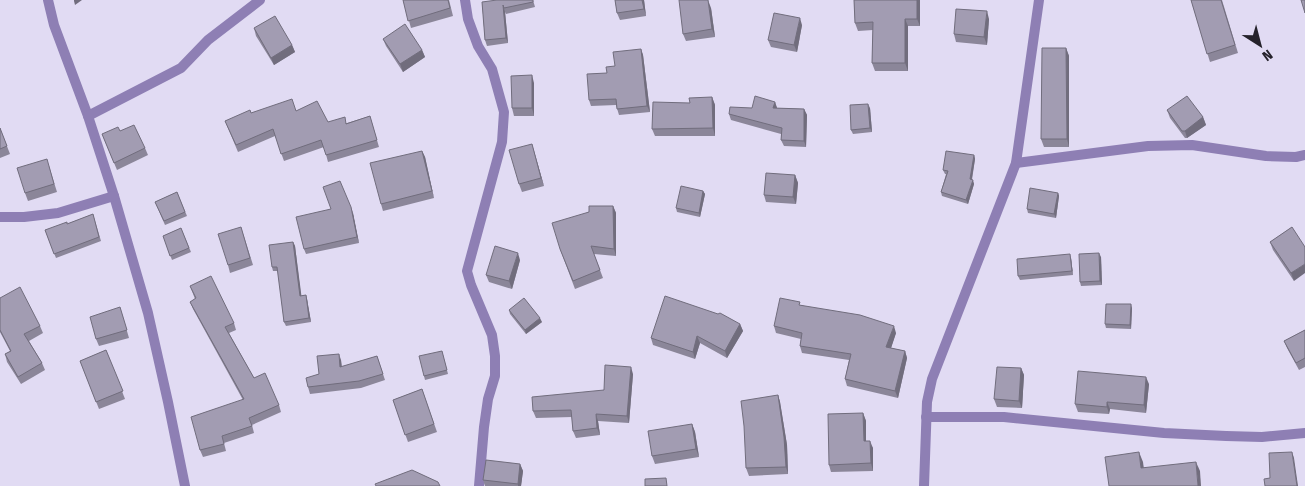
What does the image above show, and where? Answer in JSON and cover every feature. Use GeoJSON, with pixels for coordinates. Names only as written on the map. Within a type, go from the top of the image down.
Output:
{"type":"FeatureCollection","features":[{"type":"Feature","properties":{"kind":"street"},"geometry":{"type":"LineString","coordinates":[[48,0],[54,25],[88,116],[114,196],[148,313],[185,486]]}},
{"type":"Feature","properties":{"kind":"street"},"geometry":{"type":"LineString","coordinates":[[88,116],[181,68],[208,40],[260,0]]}},
{"type":"Feature","properties":{"kind":"street"},"geometry":{"type":"LineString","coordinates":[[465,0],[468,19],[478,46],[492,69],[504,112],[502,142],[467,270],[471,285],[492,336],[495,356],[494,376],[488,398],[484,427],[479,486]]}},
{"type":"Feature","properties":{"kind":"street"},"geometry":{"type":"LineString","coordinates":[[924,486],[927,402],[932,379],[1016,163],[1039,0]]}},
{"type":"Feature","properties":{"kind":"street"},"geometry":{"type":"LineString","coordinates":[[1016,163],[1148,146],[1192,145],[1266,156],[1296,157],[1305,155]]}},
{"type":"Feature","properties":{"kind":"street"},"geometry":{"type":"LineString","coordinates":[[0,217],[58,213],[114,196]]}},
{"type":"Feature","properties":{"kind":"street"},"geometry":{"type":"LineString","coordinates":[[926,417],[1004,417],[1164,433],[1226,436],[1305,433]]}},
{"type":"Feature","properties":{"kind":"building"},"geometry":{"type":"Polygon","coordinates":[[[403,0],[448,0],[450,8],[408,21],[403,0]]]}},
{"type":"Feature","properties":{"kind":"building"},"geometry":{"type":"Polygon","coordinates":[[[533,0],[533,2],[504,8],[503,5],[506,38],[485,40],[482,2],[533,0]]]}},
{"type":"Feature","properties":{"kind":"building"},"geometry":{"type":"Polygon","coordinates":[[[615,0],[642,0],[644,9],[617,13],[615,0]]]}},
{"type":"Feature","properties":{"kind":"building"},"geometry":{"type":"Polygon","coordinates":[[[679,0],[708,0],[712,29],[683,34],[679,0]]]}},
{"type":"Feature","properties":{"kind":"building"},"geometry":{"type":"Polygon","coordinates":[[[854,0],[917,0],[917,19],[905,19],[905,63],[872,63],[873,22],[855,23],[854,0]]]}},
{"type":"Feature","properties":{"kind":"building"},"geometry":{"type":"Polygon","coordinates":[[[1191,0],[1221,0],[1235,45],[1207,54],[1191,0]]]}},
{"type":"Feature","properties":{"kind":"building"},"geometry":{"type":"Polygon","coordinates":[[[1301,0],[1305,0],[1305,13],[1301,0]]]}},
{"type":"Feature","properties":{"kind":"building"},"geometry":{"type":"Polygon","coordinates":[[[956,9],[987,11],[984,37],[954,34],[956,9]]]}},
{"type":"Feature","properties":{"kind":"building"},"geometry":{"type":"Polygon","coordinates":[[[774,13],[800,18],[794,45],[768,40],[774,13]]]}},
{"type":"Feature","properties":{"kind":"building"},"geometry":{"type":"Polygon","coordinates":[[[275,16],[292,45],[271,58],[254,28],[275,16]]]}},
{"type":"Feature","properties":{"kind":"building"},"geometry":{"type":"Polygon","coordinates":[[[405,24],[422,50],[400,64],[383,39],[405,24]]]}},
{"type":"Feature","properties":{"kind":"building"},"geometry":{"type":"Polygon","coordinates":[[[1042,48],[1066,48],[1067,139],[1041,139],[1042,48]]]}},
{"type":"Feature","properties":{"kind":"building"},"geometry":{"type":"Polygon","coordinates":[[[641,49],[647,106],[617,109],[616,99],[589,100],[587,74],[607,73],[606,67],[615,66],[613,52],[641,49]]]}},
{"type":"Feature","properties":{"kind":"building"},"geometry":{"type":"Polygon","coordinates":[[[532,75],[532,108],[512,108],[511,76],[532,75]]]}},
{"type":"Feature","properties":{"kind":"building"},"geometry":{"type":"Polygon","coordinates":[[[755,96],[775,102],[773,108],[804,109],[804,141],[781,140],[782,128],[729,114],[730,107],[752,108],[755,96]]]}},
{"type":"Feature","properties":{"kind":"building"},"geometry":{"type":"Polygon","coordinates":[[[1187,96],[1203,117],[1185,131],[1182,131],[1167,110],[1187,96]]]}},
{"type":"Feature","properties":{"kind":"building"},"geometry":{"type":"Polygon","coordinates":[[[712,97],[713,128],[652,129],[653,102],[690,103],[689,98],[712,97]]]}},
{"type":"Feature","properties":{"kind":"building"},"geometry":{"type":"Polygon","coordinates":[[[292,99],[296,111],[317,101],[328,122],[345,117],[346,124],[370,116],[377,140],[326,155],[321,140],[281,154],[273,129],[236,145],[225,121],[250,110],[251,113],[292,99]]]}},
{"type":"Feature","properties":{"kind":"building"},"geometry":{"type":"Polygon","coordinates":[[[868,104],[870,128],[851,130],[850,105],[868,104]]]}},
{"type":"Feature","properties":{"kind":"building"},"geometry":{"type":"Polygon","coordinates":[[[134,125],[145,148],[114,163],[102,134],[118,127],[120,131],[134,125]]]}},
{"type":"Feature","properties":{"kind":"building"},"geometry":{"type":"Polygon","coordinates":[[[0,128],[7,146],[0,149],[0,128]]]}},
{"type":"Feature","properties":{"kind":"building"},"geometry":{"type":"Polygon","coordinates":[[[532,144],[541,178],[519,184],[509,150],[532,144]]]}},
{"type":"Feature","properties":{"kind":"building"},"geometry":{"type":"Polygon","coordinates":[[[422,151],[432,191],[381,204],[370,163],[422,151]]]}},
{"type":"Feature","properties":{"kind":"building"},"geometry":{"type":"Polygon","coordinates":[[[946,151],[974,155],[970,179],[973,180],[966,200],[941,192],[948,171],[943,170],[946,151]]]}},
{"type":"Feature","properties":{"kind":"building"},"geometry":{"type":"Polygon","coordinates":[[[47,159],[54,184],[25,193],[17,168],[47,159]]]}},
{"type":"Feature","properties":{"kind":"building"},"geometry":{"type":"Polygon","coordinates":[[[766,173],[795,175],[793,197],[764,195],[766,173]]]}},
{"type":"Feature","properties":{"kind":"building"},"geometry":{"type":"Polygon","coordinates":[[[340,181],[351,207],[357,237],[304,249],[296,217],[331,209],[323,187],[340,181]]]}},
{"type":"Feature","properties":{"kind":"building"},"geometry":{"type":"Polygon","coordinates":[[[681,186],[703,191],[699,213],[676,208],[681,186]]]}},
{"type":"Feature","properties":{"kind":"building"},"geometry":{"type":"Polygon","coordinates":[[[1030,188],[1058,193],[1054,214],[1027,209],[1030,188]]]}},
{"type":"Feature","properties":{"kind":"building"},"geometry":{"type":"Polygon","coordinates":[[[177,192],[185,212],[164,221],[155,202],[177,192]]]}},
{"type":"Feature","properties":{"kind":"building"},"geometry":{"type":"Polygon","coordinates":[[[589,206],[613,206],[614,249],[591,246],[600,270],[573,281],[552,223],[589,212],[589,206]]]}},
{"type":"Feature","properties":{"kind":"building"},"geometry":{"type":"Polygon","coordinates":[[[93,214],[99,237],[54,254],[45,230],[93,214]]]}},
{"type":"Feature","properties":{"kind":"building"},"geometry":{"type":"Polygon","coordinates":[[[241,227],[250,258],[228,265],[218,234],[241,227]]]}},
{"type":"Feature","properties":{"kind":"building"},"geometry":{"type":"Polygon","coordinates":[[[1292,227],[1305,247],[1305,264],[1291,273],[1270,242],[1292,227]]]}},
{"type":"Feature","properties":{"kind":"building"},"geometry":{"type":"Polygon","coordinates":[[[181,228],[189,248],[170,256],[163,236],[181,228]]]}},
{"type":"Feature","properties":{"kind":"building"},"geometry":{"type":"Polygon","coordinates":[[[293,242],[300,296],[306,295],[309,318],[284,322],[277,267],[272,267],[269,245],[293,242]]]}},
{"type":"Feature","properties":{"kind":"building"},"geometry":{"type":"Polygon","coordinates":[[[495,246],[518,253],[509,281],[486,275],[495,246]]]}},
{"type":"Feature","properties":{"kind":"building"},"geometry":{"type":"Polygon","coordinates":[[[1099,253],[1100,281],[1080,282],[1079,254],[1099,253]]]}},
{"type":"Feature","properties":{"kind":"building"},"geometry":{"type":"Polygon","coordinates":[[[1070,254],[1072,271],[1018,276],[1017,259],[1070,254]]]}},
{"type":"Feature","properties":{"kind":"building"},"geometry":{"type":"Polygon","coordinates":[[[211,276],[234,323],[225,327],[254,378],[265,373],[279,405],[249,418],[252,426],[222,436],[224,444],[200,450],[191,417],[244,399],[190,302],[196,298],[190,286],[211,276]]]}},
{"type":"Feature","properties":{"kind":"building"},"geometry":{"type":"Polygon","coordinates":[[[20,287],[40,326],[24,334],[42,363],[18,377],[5,354],[11,351],[0,330],[0,298],[20,287]]]}},
{"type":"Feature","properties":{"kind":"building"},"geometry":{"type":"Polygon","coordinates":[[[665,296],[718,314],[720,313],[740,324],[725,351],[697,336],[693,352],[651,338],[665,296]]]}},
{"type":"Feature","properties":{"kind":"building"},"geometry":{"type":"Polygon","coordinates":[[[524,298],[540,318],[525,330],[509,310],[524,298]]]}},
{"type":"Feature","properties":{"kind":"building"},"geometry":{"type":"Polygon","coordinates":[[[780,298],[800,302],[799,305],[860,315],[894,326],[886,347],[905,351],[895,391],[845,379],[851,354],[800,346],[802,333],[774,326],[780,298]]]}},
{"type":"Feature","properties":{"kind":"building"},"geometry":{"type":"Polygon","coordinates":[[[1106,304],[1131,304],[1130,325],[1105,324],[1106,304]]]}},
{"type":"Feature","properties":{"kind":"building"},"geometry":{"type":"Polygon","coordinates":[[[120,307],[127,330],[96,339],[90,317],[120,307]]]}},
{"type":"Feature","properties":{"kind":"building"},"geometry":{"type":"Polygon","coordinates":[[[1305,330],[1305,358],[1296,363],[1284,341],[1305,330]]]}},
{"type":"Feature","properties":{"kind":"building"},"geometry":{"type":"Polygon","coordinates":[[[106,350],[123,391],[96,402],[80,361],[106,350]]]}},
{"type":"Feature","properties":{"kind":"building"},"geometry":{"type":"Polygon","coordinates":[[[442,351],[447,370],[424,376],[419,356],[442,351]]]}},
{"type":"Feature","properties":{"kind":"building"},"geometry":{"type":"Polygon","coordinates":[[[339,354],[340,367],[377,356],[383,374],[359,381],[308,387],[306,378],[319,374],[317,356],[339,354]]]}},
{"type":"Feature","properties":{"kind":"building"},"geometry":{"type":"Polygon","coordinates":[[[605,365],[631,367],[627,416],[596,414],[597,428],[573,431],[571,410],[533,411],[532,397],[604,390],[605,365]]]}},
{"type":"Feature","properties":{"kind":"building"},"geometry":{"type":"Polygon","coordinates":[[[997,367],[1021,368],[1019,401],[994,399],[997,367]]]}},
{"type":"Feature","properties":{"kind":"building"},"geometry":{"type":"Polygon","coordinates":[[[1078,371],[1146,377],[1144,405],[1107,402],[1107,407],[1075,404],[1078,371]]]}},
{"type":"Feature","properties":{"kind":"building"},"geometry":{"type":"Polygon","coordinates":[[[422,389],[434,424],[405,435],[393,400],[422,389]]]}},
{"type":"Feature","properties":{"kind":"building"},"geometry":{"type":"Polygon","coordinates":[[[778,395],[786,467],[746,468],[741,401],[778,395]]]}},
{"type":"Feature","properties":{"kind":"building"},"geometry":{"type":"Polygon","coordinates":[[[863,413],[864,441],[870,441],[871,463],[829,465],[828,414],[863,413]]]}},
{"type":"Feature","properties":{"kind":"building"},"geometry":{"type":"Polygon","coordinates":[[[692,424],[696,449],[652,456],[648,431],[692,424]]]}},
{"type":"Feature","properties":{"kind":"building"},"geometry":{"type":"Polygon","coordinates":[[[1139,452],[1141,468],[1196,462],[1198,486],[1109,486],[1105,457],[1139,452]]]}},
{"type":"Feature","properties":{"kind":"building"},"geometry":{"type":"Polygon","coordinates":[[[1292,452],[1297,486],[1265,486],[1264,479],[1270,478],[1269,453],[1292,452]]]}},
{"type":"Feature","properties":{"kind":"building"},"geometry":{"type":"Polygon","coordinates":[[[486,460],[520,464],[518,484],[483,480],[486,460]]]}},
{"type":"Feature","properties":{"kind":"building"},"geometry":{"type":"Polygon","coordinates":[[[412,470],[438,482],[440,486],[376,486],[375,484],[412,470]]]}},
{"type":"Feature","properties":{"kind":"building"},"geometry":{"type":"Polygon","coordinates":[[[666,478],[667,486],[645,486],[645,479],[666,478]]]}}]}
